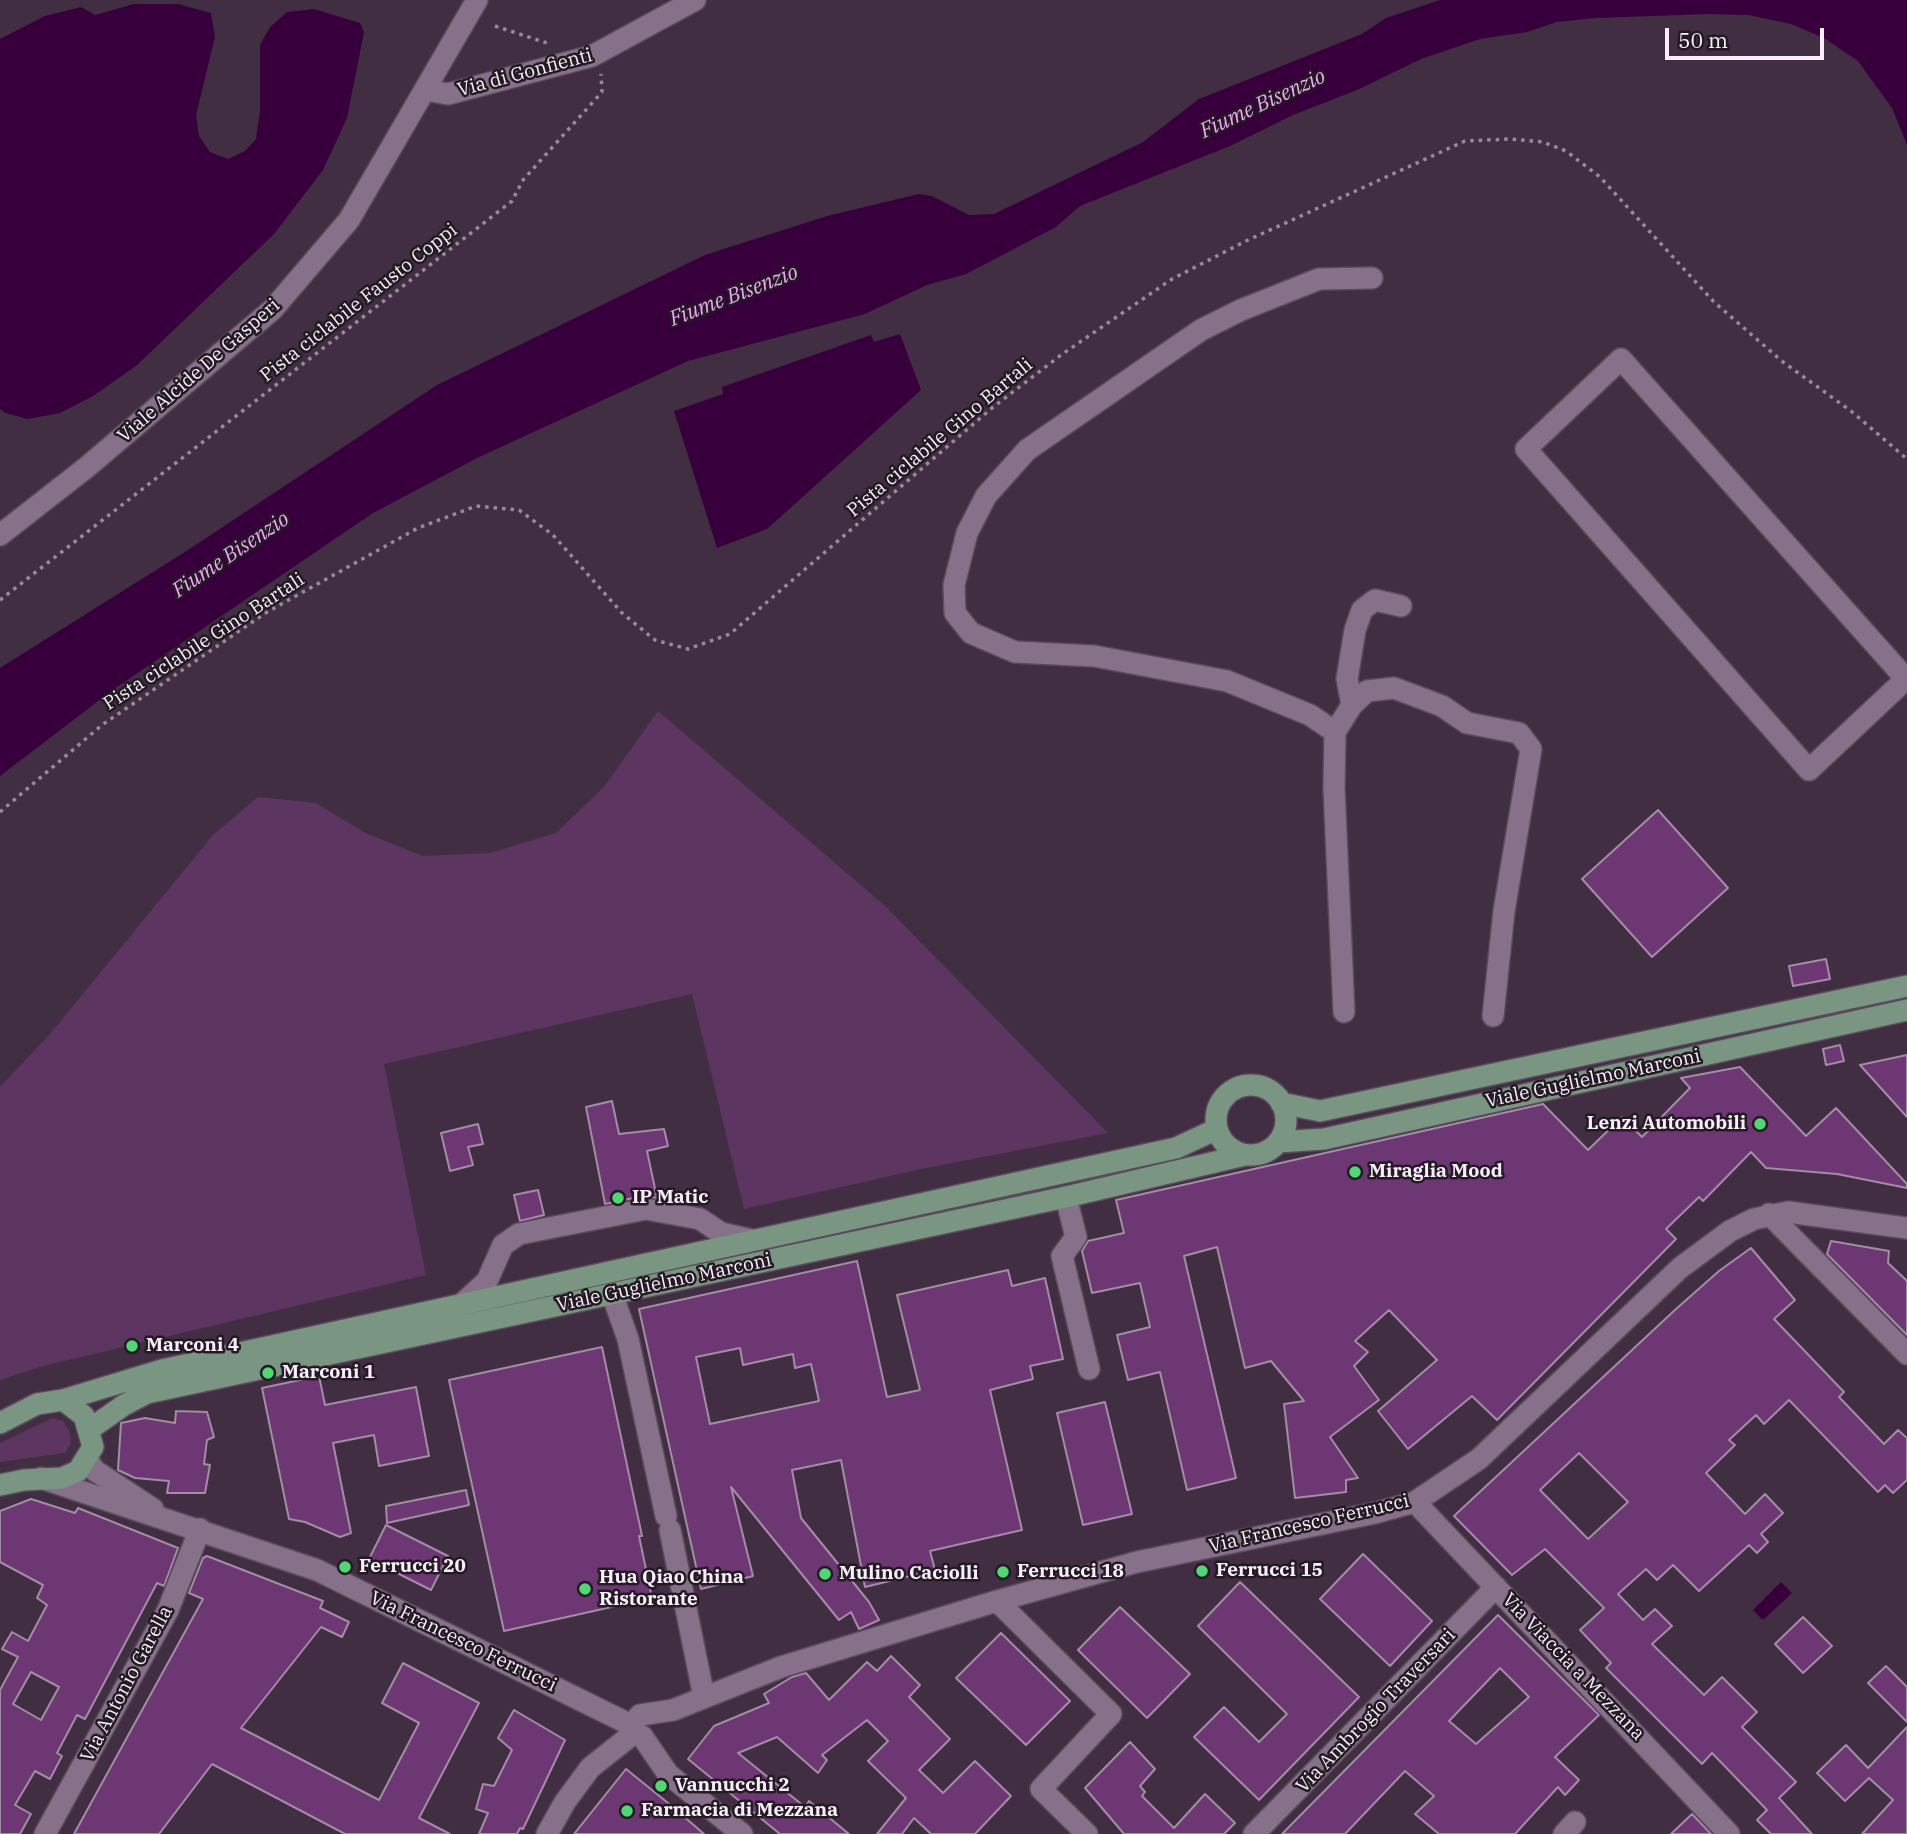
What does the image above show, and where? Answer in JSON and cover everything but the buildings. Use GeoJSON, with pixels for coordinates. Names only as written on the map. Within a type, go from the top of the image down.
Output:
{"type":"FeatureCollection","features":[{"type":"Feature","properties":{"kind":"main road","name":"Viale Guglielmo Marconi"},"geometry":{"type":"LineString","coordinates":[[63,1400],[162,1370],[1176,1148],[1217,1129],[1219,1107],[1229,1092],[1241,1086],[1267,1089],[1281,1103],[1320,1111],[1907,986]]}},
{"type":"Feature","properties":{"kind":"main road","name":"Viale Guglielmo Marconi"},"geometry":{"type":"LineString","coordinates":[[90,1429],[124,1405],[148,1393],[1066,1197],[1269,1150],[1278,1142],[1335,1136],[1907,1010]]}},
{"type":"Feature","properties":{"kind":"main road"},"geometry":{"type":"LineString","coordinates":[[1278,1142],[1285,1119],[1281,1103]]}},
{"type":"Feature","properties":{"kind":"main road"},"geometry":{"type":"LineString","coordinates":[[1217,1129],[1231,1149],[1245,1155]]}},
{"type":"Feature","properties":{"kind":"main road"},"geometry":{"type":"LineString","coordinates":[[0,1423],[37,1404],[63,1400],[84,1416],[90,1429],[93,1447],[88,1460],[78,1471],[62,1478],[41,1478],[0,1485]]}},
{"type":"Feature","properties":{"kind":"street","name":"Viale Alcide De Gasperi"},"geometry":{"type":"LineString","coordinates":[[0,535],[107,451],[273,309],[348,220],[477,0]]}},
{"type":"Feature","properties":{"kind":"street","name":"Via di Gonfienti"},"geometry":{"type":"LineString","coordinates":[[426,90],[448,94],[592,57],[695,0]]}},
{"type":"Feature","properties":{"kind":"street"},"geometry":{"type":"LineString","coordinates":[[1335,732],[1310,715],[1227,681],[1094,656],[1015,652],[971,633],[955,613],[954,585],[967,533],[986,496],[1027,450],[1201,330],[1221,320],[1277,294],[1319,279],[1372,278]]}},
{"type":"Feature","properties":{"kind":"street"},"geometry":{"type":"LineString","coordinates":[[1621,359],[1906,680],[1809,770],[1526,449],[1621,359]]}},
{"type":"Feature","properties":{"kind":"street"},"geometry":{"type":"LineString","coordinates":[[1352,705],[1347,679],[1355,630],[1362,610],[1375,600],[1402,606]]}},
{"type":"Feature","properties":{"kind":"street"},"geometry":{"type":"LineString","coordinates":[[1344,1012],[1334,788],[1335,732],[1352,705],[1367,691],[1394,688],[1442,706],[1467,723],[1519,733],[1531,749],[1504,911],[1493,1016]]}},
{"type":"Feature","properties":{"kind":"street"},"geometry":{"type":"LineString","coordinates":[[1066,1197],[1076,1237],[1062,1256],[1088,1369]]}},
{"type":"Feature","properties":{"kind":"street"},"geometry":{"type":"LineString","coordinates":[[462,1304],[487,1281],[503,1245],[519,1234],[646,1209],[700,1219],[721,1233],[752,1240]]}},
{"type":"Feature","properties":{"kind":"street","name":"Via Francesco Ferrucci"},"geometry":{"type":"LineString","coordinates":[[175,1523],[200,1529],[317,1570],[593,1707],[640,1726],[781,1667],[997,1601],[1137,1562],[1375,1513],[1415,1502],[1479,1459],[1680,1268],[1730,1231],[1769,1214],[1810,1213],[1907,1228]]}},
{"type":"Feature","properties":{"kind":"street"},"geometry":{"type":"LineString","coordinates":[[1769,1214],[1907,1354]]}},
{"type":"Feature","properties":{"kind":"street"},"geometry":{"type":"LineString","coordinates":[[612,1294],[628,1339],[704,1697]]}},
{"type":"Feature","properties":{"kind":"street"},"geometry":{"type":"LineString","coordinates":[[88,1460],[94,1470],[175,1523]]}},
{"type":"Feature","properties":{"kind":"street"},"geometry":{"type":"LineString","coordinates":[[41,1478],[175,1523]]}},
{"type":"Feature","properties":{"kind":"street","name":"Via Viaccia a Mezzana"},"geometry":{"type":"LineString","coordinates":[[1415,1502],[1729,1834]]}},
{"type":"Feature","properties":{"kind":"street","name":"Via Antonio Garella"},"geometry":{"type":"LineString","coordinates":[[46,1834],[168,1610],[200,1529]]}},
{"type":"Feature","properties":{"kind":"street","name":"Via Ambrogio Traversari"},"geometry":{"type":"LineString","coordinates":[[1254,1834],[1496,1587]]}},
{"type":"Feature","properties":{"kind":"street"},"geometry":{"type":"LineString","coordinates":[[997,1601],[1111,1714],[1041,1789],[1087,1834]]}},
{"type":"Feature","properties":{"kind":"street"},"geometry":{"type":"LineString","coordinates":[[547,1834],[565,1802],[590,1768],[640,1726],[668,1773],[742,1834]]}},
{"type":"Feature","properties":{"kind":"path"},"geometry":{"type":"LineString","coordinates":[[495,26],[558,47]]}},
{"type":"Feature","properties":{"kind":"path","name":"Pista ciclabile Fausto Coppi"},"geometry":{"type":"LineString","coordinates":[[0,600],[512,201],[523,180],[602,92],[601,70],[592,57]]}},
{"type":"Feature","properties":{"kind":"path","name":"Pista ciclabile Gino Bartali"},"geometry":{"type":"LineString","coordinates":[[0,812],[102,726],[267,612],[418,528],[476,506],[519,510],[553,535],[622,614],[655,640],[688,649],[730,634],[992,408],[1060,355],[1172,279],[1246,241],[1465,141],[1532,141],[1566,150],[1600,177],[1714,302],[1783,362],[1851,411],[1907,459]]}},
{"type":"Feature","properties":{"kind":"shaded area"},"geometry":{"type":"Polygon","coordinates":[[[658,711],[884,905],[1108,1133],[921,1169],[744,1209],[692,994],[384,1064],[426,1275],[43,1366],[0,1380],[0,1087],[50,1034],[213,835],[258,797],[316,803],[365,833],[423,856],[490,853],[556,833],[604,787],[658,711]]]}},
{"type":"Feature","properties":{"kind":"shaded area"},"geometry":{"type":"Polygon","coordinates":[[[52,1418],[63,1421],[70,1433],[71,1443],[65,1453],[0,1462],[0,1443],[52,1418]]]}},
{"type":"Feature","properties":{"kind":"water","name":"Fiume Bisenzio"},"geometry":{"type":"Polygon","coordinates":[[[1440,0],[1907,0],[1907,145],[1892,108],[1858,61],[1824,38],[1791,24],[1748,15],[1595,18],[1557,22],[1527,32],[1480,39],[1421,59],[1230,146],[1080,206],[1056,227],[966,274],[927,285],[865,314],[688,361],[477,458],[373,513],[114,689],[0,776],[0,668],[188,550],[437,385],[705,255],[827,216],[919,194],[932,196],[969,215],[994,214],[1143,142],[1199,99],[1362,34],[1386,18],[1440,0]]]}},
{"type":"Feature","properties":{"kind":"water"},"geometry":{"type":"Polygon","coordinates":[[[134,4],[178,4],[211,13],[215,37],[196,115],[199,136],[210,152],[228,159],[245,151],[256,139],[260,111],[260,45],[270,27],[287,12],[314,9],[360,23],[364,32],[347,118],[323,170],[274,234],[136,366],[93,396],[60,413],[28,419],[5,413],[0,409],[0,39],[45,16],[81,7],[95,15],[134,4]]]}},
{"type":"Feature","properties":{"kind":"water"},"geometry":{"type":"Polygon","coordinates":[[[900,334],[921,390],[767,529],[717,548],[674,411],[723,394],[722,387],[871,335],[874,342],[900,334]]]}},
{"type":"Feature","properties":{"kind":"water"},"geometry":{"type":"Polygon","coordinates":[[[1781,1582],[1792,1593],[1763,1620],[1753,1610],[1781,1582]]]}},
{"type":"Feature","properties":{"kind":"place","name":"Lenzi Automobili"},"geometry":{"type":"Point","coordinates":[1760,1124]}},
{"type":"Feature","properties":{"kind":"place","name":"Miraglia Mood"},"geometry":{"type":"Point","coordinates":[1355,1172]}},
{"type":"Feature","properties":{"kind":"place","name":"IP Matic"},"geometry":{"type":"Point","coordinates":[618,1198]}},
{"type":"Feature","properties":{"kind":"place","name":"Marconi 4"},"geometry":{"type":"Point","coordinates":[132,1346]}},
{"type":"Feature","properties":{"kind":"place","name":"Marconi 1"},"geometry":{"type":"Point","coordinates":[268,1373]}},
{"type":"Feature","properties":{"kind":"place","name":"Ferrucci 20"},"geometry":{"type":"Point","coordinates":[345,1567]}},
{"type":"Feature","properties":{"kind":"place","name":"Ferrucci 15"},"geometry":{"type":"Point","coordinates":[1202,1571]}},
{"type":"Feature","properties":{"kind":"place","name":"Ferrucci 18"},"geometry":{"type":"Point","coordinates":[1003,1572]}},
{"type":"Feature","properties":{"kind":"place","name":"Mulino Caciolli"},"geometry":{"type":"Point","coordinates":[825,1574]}},
{"type":"Feature","properties":{"kind":"place","name":"Hua Qiao China Ristorante"},"geometry":{"type":"Point","coordinates":[585,1589]}},
{"type":"Feature","properties":{"kind":"place","name":"Vannucchi 2"},"geometry":{"type":"Point","coordinates":[661,1786]}},
{"type":"Feature","properties":{"kind":"place","name":"Farmacia di Mezzana"},"geometry":{"type":"Point","coordinates":[627,1811]}}]}
